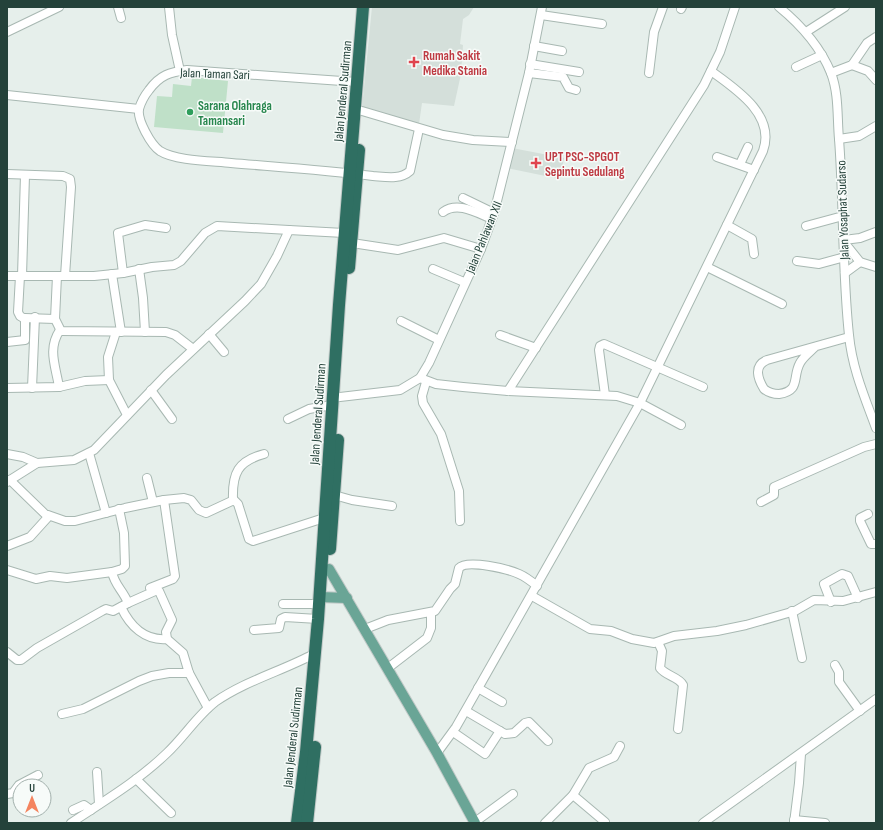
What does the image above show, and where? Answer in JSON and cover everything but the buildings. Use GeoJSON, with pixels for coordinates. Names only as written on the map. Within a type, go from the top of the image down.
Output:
{"type":"FeatureCollection","features":[{"type":"Feature","properties":{"kind":"highway","name":"Jalan Jenderal Sudirman"},"geometry":{"type":"LineString","coordinates":[[336,401],[352,244],[356,82],[363,7]]}},
{"type":"Feature","properties":{"kind":"highway","name":"Jalan Jenderal Sudirman"},"geometry":{"type":"LineString","coordinates":[[306,823],[306,791],[314,654],[321,599],[329,569],[329,521],[344,233],[354,174],[362,111],[371,7]]}},
{"type":"Feature","properties":{"kind":"highway","name":"Jalan Jenderal Sudirman"},"geometry":{"type":"LineString","coordinates":[[297,823],[306,791],[321,599],[329,521],[334,495],[333,442]]}},
{"type":"Feature","properties":{"kind":"main road"},"geometry":{"type":"LineString","coordinates":[[329,569],[437,753],[475,823]]}},
{"type":"Feature","properties":{"kind":"main road"},"geometry":{"type":"LineString","coordinates":[[321,599],[347,598]]}},
{"type":"Feature","properties":{"kind":"street"},"geometry":{"type":"LineString","coordinates":[[7,32],[46,10],[59,7]]}},
{"type":"Feature","properties":{"kind":"street"},"geometry":{"type":"LineString","coordinates":[[118,7],[121,18]]}},
{"type":"Feature","properties":{"kind":"street"},"geometry":{"type":"LineString","coordinates":[[169,7],[172,35],[180,71]]}},
{"type":"Feature","properties":{"kind":"street"},"geometry":{"type":"LineString","coordinates":[[649,73],[654,32],[664,7]]}},
{"type":"Feature","properties":{"kind":"street"},"geometry":{"type":"LineString","coordinates":[[508,391],[711,71],[720,52],[735,7]]}},
{"type":"Feature","properties":{"kind":"street","name":"Jalan Yosaphat Sudarso"},"geometry":{"type":"LineString","coordinates":[[779,7],[806,32],[822,55],[831,73],[836,96],[839,139],[849,337],[858,378],[876,428]]}},
{"type":"Feature","properties":{"kind":"street"},"geometry":{"type":"LineString","coordinates":[[806,32],[845,7]]}},
{"type":"Feature","properties":{"kind":"street"},"geometry":{"type":"LineString","coordinates":[[542,11],[602,24]]}},
{"type":"Feature","properties":{"kind":"street","name":"Jalan Pahlawan XII"},"geometry":{"type":"LineString","coordinates":[[460,521],[460,491],[441,434],[423,403],[423,380],[464,282],[481,249],[493,216],[502,188],[542,11]]}},
{"type":"Feature","properties":{"kind":"street"},"geometry":{"type":"LineString","coordinates":[[831,73],[852,65],[867,43],[876,38]]}},
{"type":"Feature","properties":{"kind":"street"},"geometry":{"type":"LineString","coordinates":[[534,46],[562,51]]}},
{"type":"Feature","properties":{"kind":"street"},"geometry":{"type":"LineString","coordinates":[[796,67],[822,55]]}},
{"type":"Feature","properties":{"kind":"street"},"geometry":{"type":"LineString","coordinates":[[852,65],[868,71],[876,80]]}},
{"type":"Feature","properties":{"kind":"street"},"geometry":{"type":"LineString","coordinates":[[530,69],[579,72]]}},
{"type":"Feature","properties":{"kind":"street"},"geometry":{"type":"LineString","coordinates":[[530,69],[563,77],[569,88],[576,90]]}},
{"type":"Feature","properties":{"kind":"street","name":"Jalan Taman Sari"},"geometry":{"type":"LineString","coordinates":[[139,110],[145,96],[161,76],[167,72],[187,70],[356,82]]}},
{"type":"Feature","properties":{"kind":"street"},"geometry":{"type":"LineString","coordinates":[[437,753],[453,732],[466,711],[640,402],[754,170],[765,142],[765,129],[761,118],[748,101],[711,71]]}},
{"type":"Feature","properties":{"kind":"street"},"geometry":{"type":"LineString","coordinates":[[7,95],[139,110],[140,118],[149,139],[161,151],[171,155],[210,161],[354,174],[392,177],[402,176],[408,173],[412,167],[419,129]]}},
{"type":"Feature","properties":{"kind":"street"},"geometry":{"type":"LineString","coordinates":[[362,111],[419,129],[474,140],[512,142]]}},
{"type":"Feature","properties":{"kind":"street"},"geometry":{"type":"LineString","coordinates":[[839,139],[859,136],[876,126]]}},
{"type":"Feature","properties":{"kind":"street"},"geometry":{"type":"LineString","coordinates":[[740,164],[748,147]]}},
{"type":"Feature","properties":{"kind":"street"},"geometry":{"type":"LineString","coordinates":[[717,157],[754,170]]}},
{"type":"Feature","properties":{"kind":"street"},"geometry":{"type":"LineString","coordinates":[[7,174],[63,176],[70,180],[65,276]]}},
{"type":"Feature","properties":{"kind":"street"},"geometry":{"type":"LineString","coordinates":[[25,175],[18,312],[20,316],[25,318],[35,317],[56,319]]}},
{"type":"Feature","properties":{"kind":"street"},"geometry":{"type":"LineString","coordinates":[[463,198],[493,216]]}},
{"type":"Feature","properties":{"kind":"street"},"geometry":{"type":"LineString","coordinates":[[443,212],[447,209],[458,207],[493,216]]}},
{"type":"Feature","properties":{"kind":"street"},"geometry":{"type":"LineString","coordinates":[[806,226],[843,216]]}},
{"type":"Feature","properties":{"kind":"street"},"geometry":{"type":"LineString","coordinates":[[123,273],[118,233],[145,225],[166,228]]}},
{"type":"Feature","properties":{"kind":"street"},"geometry":{"type":"LineString","coordinates":[[727,225],[752,239],[754,254]]}},
{"type":"Feature","properties":{"kind":"street"},"geometry":{"type":"LineString","coordinates":[[7,276],[88,276],[123,273],[179,263],[205,233],[217,226],[344,233]]}},
{"type":"Feature","properties":{"kind":"street"},"geometry":{"type":"LineString","coordinates":[[233,500],[204,513],[190,499],[164,500],[119,509],[75,521],[65,521],[49,516],[8,481],[37,463],[74,460],[89,453],[151,390],[261,284],[274,261],[288,230]]}},
{"type":"Feature","properties":{"kind":"street"},"geometry":{"type":"LineString","coordinates":[[876,232],[860,238],[844,241],[860,262],[876,267]]}},
{"type":"Feature","properties":{"kind":"street"},"geometry":{"type":"LineString","coordinates":[[352,244],[398,250],[444,238],[481,249]]}},
{"type":"Feature","properties":{"kind":"street"},"geometry":{"type":"LineString","coordinates":[[797,261],[819,264],[844,257]]}},
{"type":"Feature","properties":{"kind":"street"},"geometry":{"type":"LineString","coordinates":[[845,273],[860,262]]}},
{"type":"Feature","properties":{"kind":"street"},"geometry":{"type":"LineString","coordinates":[[707,267],[782,304]]}},
{"type":"Feature","properties":{"kind":"street"},"geometry":{"type":"LineString","coordinates":[[139,269],[145,332]]}},
{"type":"Feature","properties":{"kind":"street"},"geometry":{"type":"LineString","coordinates":[[433,269],[464,282]]}},
{"type":"Feature","properties":{"kind":"street"},"geometry":{"type":"LineString","coordinates":[[112,274],[118,332],[108,356],[109,380],[127,415]]}},
{"type":"Feature","properties":{"kind":"street"},"geometry":{"type":"LineString","coordinates":[[57,276],[56,319],[60,330],[54,340],[53,364],[59,387]]}},
{"type":"Feature","properties":{"kind":"street"},"geometry":{"type":"LineString","coordinates":[[32,388],[35,317]]}},
{"type":"Feature","properties":{"kind":"street"},"geometry":{"type":"LineString","coordinates":[[7,342],[25,340],[25,318]]}},
{"type":"Feature","properties":{"kind":"street"},"geometry":{"type":"LineString","coordinates":[[401,321],[439,340]]}},
{"type":"Feature","properties":{"kind":"street"},"geometry":{"type":"LineString","coordinates":[[60,330],[169,332],[193,349]]}},
{"type":"Feature","properties":{"kind":"street"},"geometry":{"type":"LineString","coordinates":[[209,334],[224,352]]}},
{"type":"Feature","properties":{"kind":"street"},"geometry":{"type":"LineString","coordinates":[[500,335],[536,348]]}},
{"type":"Feature","properties":{"kind":"street"},"geometry":{"type":"LineString","coordinates":[[814,347],[800,363],[792,389],[785,393],[776,394],[764,389],[758,374],[758,367],[761,363],[814,347],[849,337]]}},
{"type":"Feature","properties":{"kind":"street"},"geometry":{"type":"LineString","coordinates":[[605,395],[599,350],[602,344],[610,345],[703,387]]}},
{"type":"Feature","properties":{"kind":"street"},"geometry":{"type":"LineString","coordinates":[[7,388],[59,387],[85,381],[109,380]]}},
{"type":"Feature","properties":{"kind":"street"},"geometry":{"type":"LineString","coordinates":[[288,419],[309,409],[336,401],[394,391],[423,380],[508,391],[617,396],[640,402],[682,425]]}},
{"type":"Feature","properties":{"kind":"street"},"geometry":{"type":"LineString","coordinates":[[151,390],[172,419]]}},
{"type":"Feature","properties":{"kind":"street"},"geometry":{"type":"LineString","coordinates":[[761,502],[774,495],[774,487],[874,444]]}},
{"type":"Feature","properties":{"kind":"street"},"geometry":{"type":"LineString","coordinates":[[89,453],[106,513]]}},
{"type":"Feature","properties":{"kind":"street"},"geometry":{"type":"LineString","coordinates":[[7,454],[23,457],[37,463]]}},
{"type":"Feature","properties":{"kind":"street"},"geometry":{"type":"LineString","coordinates":[[233,500],[236,476],[239,467],[253,457],[264,454]]}},
{"type":"Feature","properties":{"kind":"street"},"geometry":{"type":"LineString","coordinates":[[146,478],[153,502]]}},
{"type":"Feature","properties":{"kind":"street"},"geometry":{"type":"LineString","coordinates":[[334,495],[352,500],[392,506]]}},
{"type":"Feature","properties":{"kind":"street"},"geometry":{"type":"LineString","coordinates":[[7,652],[17,660],[21,660],[37,648],[102,611],[106,609],[113,611],[173,579],[175,576],[164,500]]}},
{"type":"Feature","properties":{"kind":"street"},"geometry":{"type":"LineString","coordinates":[[233,500],[238,504],[251,541],[329,521]]}},
{"type":"Feature","properties":{"kind":"street"},"geometry":{"type":"LineString","coordinates":[[7,570],[36,579],[50,576],[67,578],[112,572],[122,568],[124,566],[124,534],[119,509]]}},
{"type":"Feature","properties":{"kind":"street"},"geometry":{"type":"LineString","coordinates":[[868,514],[860,518],[860,521],[868,541],[871,544],[876,544]]}},
{"type":"Feature","properties":{"kind":"street"},"geometry":{"type":"LineString","coordinates":[[7,546],[30,537],[49,516]]}},
{"type":"Feature","properties":{"kind":"street"},"geometry":{"type":"LineString","coordinates":[[365,629],[388,620],[430,613],[437,610],[450,589],[455,586],[459,568],[464,564],[482,565],[512,572],[527,578],[537,586]]}},
{"type":"Feature","properties":{"kind":"street"},"geometry":{"type":"LineString","coordinates":[[112,572],[115,584],[124,593],[126,618],[137,630],[150,637],[167,639],[183,653],[189,673],[208,708]]}},
{"type":"Feature","properties":{"kind":"street"},"geometry":{"type":"LineString","coordinates":[[831,602],[824,584],[842,574],[848,576],[858,598]]}},
{"type":"Feature","properties":{"kind":"street"},"geometry":{"type":"LineString","coordinates":[[142,592],[157,588]]}},
{"type":"Feature","properties":{"kind":"street"},"geometry":{"type":"LineString","coordinates":[[157,588],[172,620],[166,632],[167,639]]}},
{"type":"Feature","properties":{"kind":"street"},"geometry":{"type":"LineString","coordinates":[[532,596],[590,629],[611,631],[637,640],[658,642],[674,636],[717,631],[792,611],[814,600],[831,602],[858,598],[876,592]]}},
{"type":"Feature","properties":{"kind":"street"},"geometry":{"type":"LineString","coordinates":[[283,604],[321,599]]}},
{"type":"Feature","properties":{"kind":"street"},"geometry":{"type":"LineString","coordinates":[[792,611],[802,658]]}},
{"type":"Feature","properties":{"kind":"street"},"geometry":{"type":"LineString","coordinates":[[388,668],[427,638],[431,628],[430,613]]}},
{"type":"Feature","properties":{"kind":"street"},"geometry":{"type":"LineString","coordinates":[[254,630],[279,628],[281,619],[285,617],[318,619]]}},
{"type":"Feature","properties":{"kind":"street"},"geometry":{"type":"LineString","coordinates":[[658,642],[662,651],[660,668],[668,676],[681,682],[683,685],[678,729]]}},
{"type":"Feature","properties":{"kind":"street"},"geometry":{"type":"LineString","coordinates":[[71,823],[136,779],[167,753],[208,708],[238,688],[314,654]]}},
{"type":"Feature","properties":{"kind":"street"},"geometry":{"type":"LineString","coordinates":[[836,665],[839,672],[838,682],[860,711]]}},
{"type":"Feature","properties":{"kind":"street"},"geometry":{"type":"LineString","coordinates":[[62,714],[83,709],[152,676],[169,673],[189,673]]}},
{"type":"Feature","properties":{"kind":"street"},"geometry":{"type":"LineString","coordinates":[[478,688],[502,702]]}},
{"type":"Feature","properties":{"kind":"street"},"geometry":{"type":"LineString","coordinates":[[703,823],[876,699]]}},
{"type":"Feature","properties":{"kind":"street"},"geometry":{"type":"LineString","coordinates":[[466,711],[505,734],[514,733],[529,722],[548,741]]}},
{"type":"Feature","properties":{"kind":"street"},"geometry":{"type":"LineString","coordinates":[[453,732],[485,754],[500,731]]}},
{"type":"Feature","properties":{"kind":"street"},"geometry":{"type":"LineString","coordinates":[[545,823],[573,795],[589,768],[614,757],[620,746]]}},
{"type":"Feature","properties":{"kind":"street"},"geometry":{"type":"LineString","coordinates":[[801,754],[794,822],[825,823]]}},
{"type":"Feature","properties":{"kind":"street"},"geometry":{"type":"LineString","coordinates":[[97,772],[99,804]]}},
{"type":"Feature","properties":{"kind":"street"},"geometry":{"type":"LineString","coordinates":[[7,794],[13,793],[19,785],[38,775]]}},
{"type":"Feature","properties":{"kind":"street"},"geometry":{"type":"LineString","coordinates":[[136,779],[171,813]]}},
{"type":"Feature","properties":{"kind":"street"},"geometry":{"type":"LineString","coordinates":[[475,823],[513,794]]}},
{"type":"Feature","properties":{"kind":"street"},"geometry":{"type":"LineString","coordinates":[[573,795],[604,822]]}},
{"type":"Feature","properties":{"kind":"street"},"geometry":{"type":"LineString","coordinates":[[74,810],[84,805],[90,810]]}},
{"type":"Feature","properties":{"kind":"shaded area","name":"Rumah Sakit Medika Stania"},"geometry":{"type":"Polygon","coordinates":[[[372,7],[474,7],[469,15],[463,19],[460,44],[463,45],[461,74],[454,106],[422,103],[419,124],[362,108],[372,7]]]}},
{"type":"Feature","properties":{"kind":"shaded area","name":"UPT PSC-SPGOT Sepintu Sedulang"},"geometry":{"type":"Polygon","coordinates":[[[512,148],[564,158],[560,179],[507,168],[512,148]]]}},
{"type":"Feature","properties":{"kind":"green space","name":"Sarana Olahraga Tamansari"},"geometry":{"type":"Polygon","coordinates":[[[192,77],[228,81],[223,133],[154,127],[157,96],[172,97],[173,84],[191,86],[192,77]]]}},
{"type":"Feature","properties":{"kind":"place","name":"Rumah Sakit Medika Stania"},"geometry":{"type":"Point","coordinates":[414,62]}},
{"type":"Feature","properties":{"kind":"place","name":"Sarana Olahraga Tamansari"},"geometry":{"type":"Point","coordinates":[190,112]}},
{"type":"Feature","properties":{"kind":"place","name":"UPT PSC-SPGOT Sepintu Sedulang"},"geometry":{"type":"Point","coordinates":[536,163]}}]}
